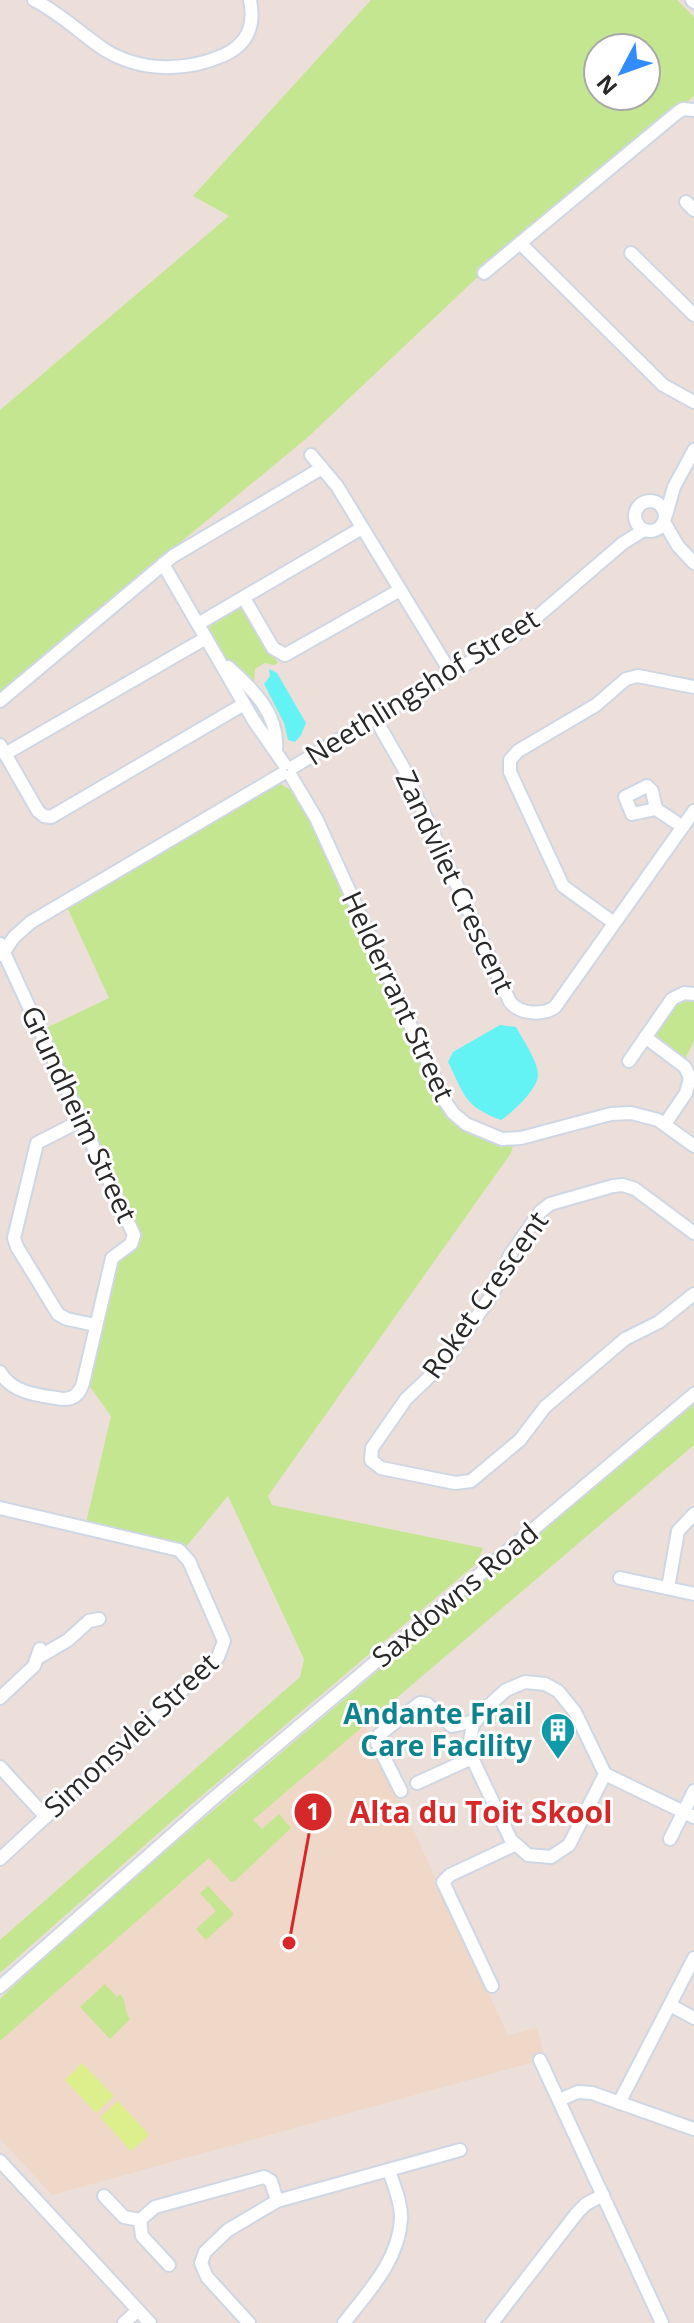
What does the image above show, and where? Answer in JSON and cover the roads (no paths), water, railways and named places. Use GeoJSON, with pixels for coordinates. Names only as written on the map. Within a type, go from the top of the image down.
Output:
{"type":"FeatureCollection","features":[{"type":"Feature","properties":{"kind":"street"},"geometry":{"type":"LineString","coordinates":[[34,0],[126,61],[166,68],[215,59],[238,47],[251,27],[250,0]]}},
{"type":"Feature","properties":{"kind":"street"},"geometry":{"type":"LineString","coordinates":[[484,273],[678,112],[694,110]]}},
{"type":"Feature","properties":{"kind":"street"},"geometry":{"type":"LineString","coordinates":[[521,244],[658,381],[694,402]]}},
{"type":"Feature","properties":{"kind":"street"},"geometry":{"type":"LineString","coordinates":[[631,253],[694,315]]}},
{"type":"Feature","properties":{"kind":"street"},"geometry":{"type":"LineString","coordinates":[[648,530],[665,518],[674,487],[694,450]]}},
{"type":"Feature","properties":{"kind":"street"},"geometry":{"type":"LineString","coordinates":[[311,455],[337,486],[451,673]]}},
{"type":"Feature","properties":{"kind":"street"},"geometry":{"type":"LineString","coordinates":[[0,701],[163,564],[322,468]]}},
{"type":"Feature","properties":{"kind":"street"},"geometry":{"type":"LineString","coordinates":[[674,487],[639,505],[635,517],[648,530],[678,546]]}},
{"type":"Feature","properties":{"kind":"street"},"geometry":{"type":"LineString","coordinates":[[650,500],[658,502],[678,546],[694,563]]}},
{"type":"Feature","properties":{"kind":"street","name":"Neethlingshof Street"},"geometry":{"type":"LineString","coordinates":[[623,543],[635,517]]}},
{"type":"Feature","properties":{"kind":"street"},"geometry":{"type":"LineString","coordinates":[[198,624],[362,528]]}},
{"type":"Feature","properties":{"kind":"street","name":"Neethlingshof Street"},"geometry":{"type":"LineString","coordinates":[[1,951],[31,922],[524,630],[623,543],[648,530]]}},
{"type":"Feature","properties":{"kind":"street"},"geometry":{"type":"LineString","coordinates":[[163,564],[244,704],[269,731]]}},
{"type":"Feature","properties":{"kind":"street"},"geometry":{"type":"LineString","coordinates":[[244,598],[273,648],[285,655],[400,590]]}},
{"type":"Feature","properties":{"kind":"street"},"geometry":{"type":"LineString","coordinates":[[206,638],[3,750],[38,811],[51,817],[244,704]]}},
{"type":"Feature","properties":{"kind":"street"},"geometry":{"type":"LineString","coordinates":[[219,660],[254,690],[269,731]]}},
{"type":"Feature","properties":{"kind":"street"},"geometry":{"type":"LineString","coordinates":[[614,923],[563,886],[510,772],[510,760],[518,751],[599,702],[629,677],[694,687]]}},
{"type":"Feature","properties":{"kind":"street","name":"Zandvliet Crescent"},"geometry":{"type":"LineString","coordinates":[[375,718],[403,767],[515,1008],[542,1013],[552,1009],[694,811]]}},
{"type":"Feature","properties":{"kind":"street","name":"Helderrant Street"},"geometry":{"type":"LineString","coordinates":[[269,731],[276,750],[316,818],[445,1101],[459,1119],[474,1129],[509,1140],[621,1113],[641,1115],[665,1124],[694,1146]]}},
{"type":"Feature","properties":{"kind":"street"},"geometry":{"type":"LineString","coordinates":[[656,809],[683,827]]}},
{"type":"Feature","properties":{"kind":"street","name":"Grundheim Street"},"geometry":{"type":"LineString","coordinates":[[1,951],[134,1232],[133,1241],[112,1258],[95,1325]]}},
{"type":"Feature","properties":{"kind":"street"},"geometry":{"type":"LineString","coordinates":[[629,1061],[672,999],[684,993],[694,994]]}},
{"type":"Feature","properties":{"kind":"street"},"geometry":{"type":"LineString","coordinates":[[645,1037],[685,1067],[690,1078],[686,1093],[665,1124]]}},
{"type":"Feature","properties":{"kind":"street"},"geometry":{"type":"LineString","coordinates":[[0,1372],[13,1388],[52,1397],[72,1398],[79,1393],[83,1383],[95,1325],[58,1314],[15,1241],[37,1143],[82,1120]]}},
{"type":"Feature","properties":{"kind":"street","name":"Roket Crescent"},"geometry":{"type":"LineString","coordinates":[[692,1228],[635,1189],[623,1185],[545,1207],[514,1248],[497,1287],[444,1363],[406,1399],[372,1448],[371,1460],[381,1468],[455,1483],[471,1481],[520,1440],[545,1407],[625,1339],[659,1322],[694,1294]]}},
{"type":"Feature","properties":{"kind":"street","name":"Saxdowns Road"},"geometry":{"type":"LineString","coordinates":[[0,1987],[215,1797],[694,1394]]}},
{"type":"Feature","properties":{"kind":"street","name":"Simonsvlei Street"},"geometry":{"type":"LineString","coordinates":[[0,1508],[179,1550],[189,1561],[223,1637],[224,1646],[218,1657],[0,1859]]}},
{"type":"Feature","properties":{"kind":"street"},"geometry":{"type":"LineString","coordinates":[[668,1588],[678,1531],[694,1514]]}},
{"type":"Feature","properties":{"kind":"street"},"geometry":{"type":"LineString","coordinates":[[620,1578],[694,1594]]}},
{"type":"Feature","properties":{"kind":"street"},"geometry":{"type":"LineString","coordinates":[[0,1698],[34,1666],[40,1652],[68,1640],[89,1621],[99,1619]]}},
{"type":"Feature","properties":{"kind":"street"},"geometry":{"type":"LineString","coordinates":[[401,1791],[377,1743],[379,1735],[420,1703],[427,1704],[454,1727],[475,1721],[506,1690],[531,1681],[558,1691],[575,1712],[605,1774],[689,1814]]}},
{"type":"Feature","properties":{"kind":"street"},"geometry":{"type":"LineString","coordinates":[[475,1721],[470,1741],[472,1758],[514,1845],[523,1853],[536,1858],[551,1857],[564,1851],[605,1774]]}},
{"type":"Feature","properties":{"kind":"street"},"geometry":{"type":"LineString","coordinates":[[417,1783],[472,1758]]}},
{"type":"Feature","properties":{"kind":"street"},"geometry":{"type":"LineString","coordinates":[[0,1767],[46,1817]]}},
{"type":"Feature","properties":{"kind":"street"},"geometry":{"type":"LineString","coordinates":[[670,1839],[689,1814],[694,1791]]}},
{"type":"Feature","properties":{"kind":"street"},"geometry":{"type":"LineString","coordinates":[[492,1986],[443,1882],[450,1875],[514,1845]]}},
{"type":"Feature","properties":{"kind":"street"},"geometry":{"type":"LineString","coordinates":[[619,2103],[694,1958]]}},
{"type":"Feature","properties":{"kind":"street"},"geometry":{"type":"LineString","coordinates":[[670,2005],[694,2018]]}},
{"type":"Feature","properties":{"kind":"street"},"geometry":{"type":"LineString","coordinates":[[540,2060],[662,2323]]}},
{"type":"Feature","properties":{"kind":"street"},"geometry":{"type":"LineString","coordinates":[[559,2100],[584,2091],[694,2129]]}},
{"type":"Feature","properties":{"kind":"street"},"geometry":{"type":"LineString","coordinates":[[249,2323],[207,2277],[201,2263],[205,2252],[228,2230],[277,2201],[460,2150]]}},
{"type":"Feature","properties":{"kind":"street"},"geometry":{"type":"LineString","coordinates":[[0,2161],[150,2323]]}},
{"type":"Feature","properties":{"kind":"street"},"geometry":{"type":"LineString","coordinates":[[344,2323],[383,2271],[397,2237],[401,2216],[389,2170]]}},
{"type":"Feature","properties":{"kind":"street"},"geometry":{"type":"LineString","coordinates":[[140,2220],[155,2207],[261,2177],[271,2181],[277,2201]]}},
{"type":"Feature","properties":{"kind":"street"},"geometry":{"type":"LineString","coordinates":[[498,2321],[577,2213],[603,2195]]}},
{"type":"Feature","properties":{"kind":"street"},"geometry":{"type":"LineString","coordinates":[[104,2196],[124,2217],[140,2220]]}},
{"type":"Feature","properties":{"kind":"street"},"geometry":{"type":"LineString","coordinates":[[140,2220],[142,2236],[169,2265]]}},
{"type":"Feature","properties":{"kind":"street"},"geometry":{"type":"LineString","coordinates":[[124,2323],[138,2310]]}},
{"type":"Feature","properties":{"kind":"water"},"geometry":{"type":"Polygon","coordinates":[[[269,669],[277,673],[306,723],[295,742],[288,740],[284,723],[264,684],[270,676],[269,669]]]}},
{"type":"Feature","properties":{"kind":"water"},"geometry":{"type":"Polygon","coordinates":[[[500,1025],[516,1027],[533,1057],[538,1075],[529,1094],[501,1120],[472,1104],[462,1092],[448,1062],[453,1052],[500,1025]]]}},
{"type":"Feature","properties":{"kind":"place","name":"Andante Frail Care Facility"},"geometry":{"type":"Point","coordinates":[558,1761]}},
{"type":"Feature","properties":{"kind":"place","name":"Alta du Toit Skool"},"geometry":{"type":"Point","coordinates":[289,1943]}}]}
